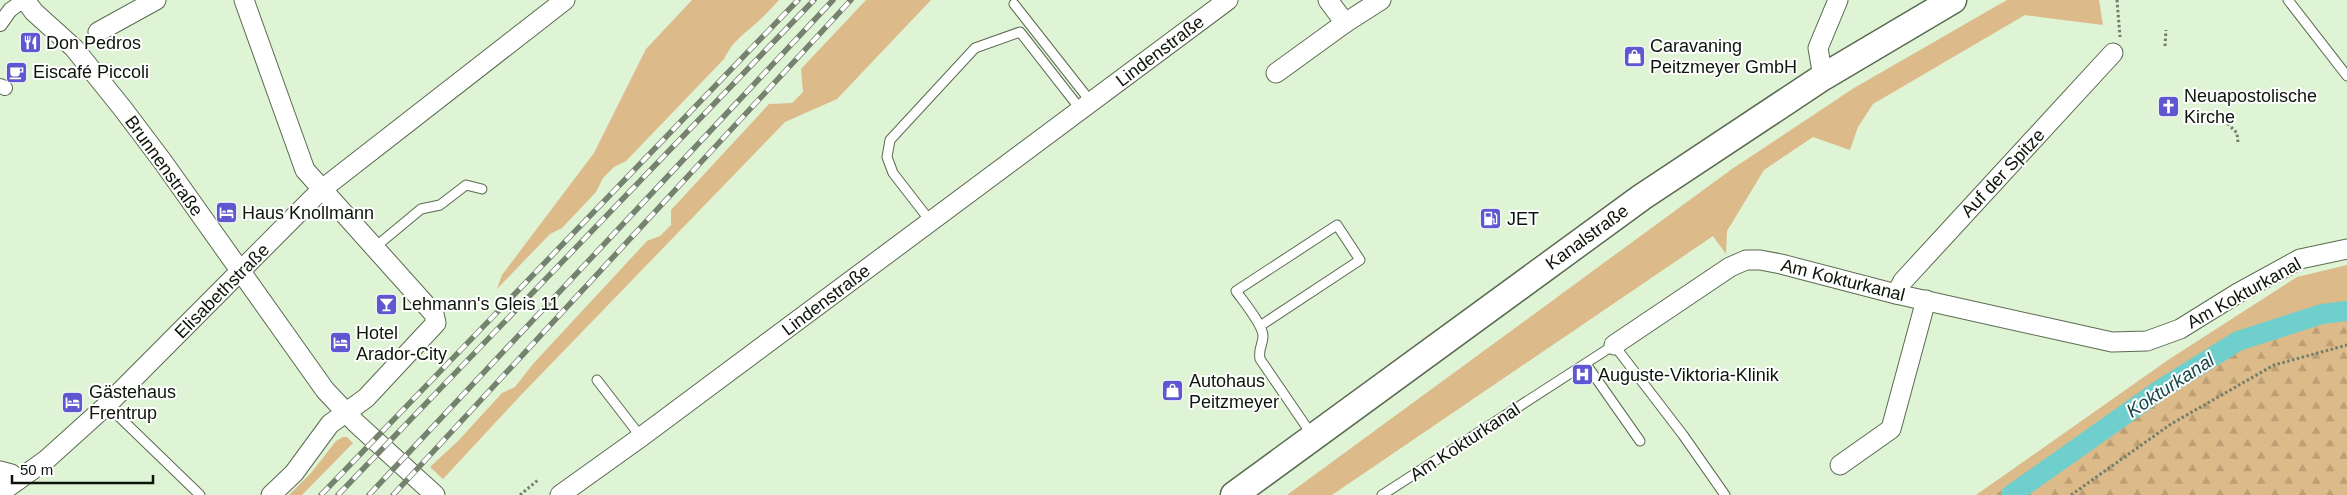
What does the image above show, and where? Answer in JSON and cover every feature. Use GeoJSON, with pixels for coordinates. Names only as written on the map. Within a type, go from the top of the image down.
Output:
{"type":"FeatureCollection","features":[{"type":"Feature","properties":{"kind":"main road","name":"Kanalstraße"},"geometry":{"type":"LineString","coordinates":[[1234,495],[1642,197],[1823,77],[1953,0]]}},
{"type":"Feature","properties":{"kind":"street"},"geometry":{"type":"LineString","coordinates":[[0,24],[10,10],[25,0]]}},
{"type":"Feature","properties":{"kind":"street","name":"Brunnenstraße"},"geometry":{"type":"LineString","coordinates":[[25,0],[34,12],[74,48],[123,109],[163,162],[325,390],[346,413],[435,495]]}},
{"type":"Feature","properties":{"kind":"street"},"geometry":{"type":"LineString","coordinates":[[98,32],[156,0]]}},
{"type":"Feature","properties":{"kind":"street"},"geometry":{"type":"LineString","coordinates":[[244,0],[305,170],[434,314],[436,323],[366,398],[323,432],[294,473],[271,495]]}},
{"type":"Feature","properties":{"kind":"street","name":"Elisabethstraße"},"geometry":{"type":"LineString","coordinates":[[0,493],[67,442],[107,405],[321,190],[565,0]]}},
{"type":"Feature","properties":{"kind":"street"},"geometry":{"type":"LineString","coordinates":[[1328,0],[1345,23]]}},
{"type":"Feature","properties":{"kind":"street"},"geometry":{"type":"LineString","coordinates":[[1276,73],[1345,23],[1381,0]]}},
{"type":"Feature","properties":{"kind":"street"},"geometry":{"type":"LineString","coordinates":[[1823,77],[1818,48],[1838,0]]}},
{"type":"Feature","properties":{"kind":"street","name":"Lindenstraße"},"geometry":{"type":"LineString","coordinates":[[560,495],[642,437],[931,222],[1224,1]]}},
{"type":"Feature","properties":{"kind":"street","name":"Auf der Spitze"},"geometry":{"type":"LineString","coordinates":[[1896,294],[1903,281],[2113,53]]}},
{"type":"Feature","properties":{"kind":"street","name":"Am Kokturkanal"},"geometry":{"type":"LineString","coordinates":[[1614,345],[1730,267],[1746,260],[1760,260],[1781,264],[1896,294],[2112,342],[2147,341],[2180,329],[2238,293],[2300,259],[2347,249]]}},
{"type":"Feature","properties":{"kind":"street"},"geometry":{"type":"LineString","coordinates":[[1840,465],[1891,429],[1926,300]]}},
{"type":"Feature","properties":{"kind":"street"},"geometry":{"type":"LineString","coordinates":[[0,471],[11,474],[18,480]]}},
{"type":"Feature","properties":{"kind":"lane"},"geometry":{"type":"LineString","coordinates":[[2288,0],[2347,76]]}},
{"type":"Feature","properties":{"kind":"lane"},"geometry":{"type":"LineString","coordinates":[[1014,4],[1086,106]]}},
{"type":"Feature","properties":{"kind":"lane"},"geometry":{"type":"LineString","coordinates":[[931,222],[893,173],[887,157],[890,140],[975,48],[1020,32],[1086,106]]}},
{"type":"Feature","properties":{"kind":"lane"},"geometry":{"type":"LineString","coordinates":[[374,248],[421,210],[440,204],[466,185],[482,189]]}},
{"type":"Feature","properties":{"kind":"lane"},"geometry":{"type":"LineString","coordinates":[[1260,326],[1360,260],[1337,225],[1236,291],[1260,326],[1263,336],[1259,352],[1260,359],[1313,437]]}},
{"type":"Feature","properties":{"kind":"lane"},"geometry":{"type":"LineString","coordinates":[[1614,345],[1683,435],[1725,495]]}},
{"type":"Feature","properties":{"kind":"lane","name":"Am Kokturkanal"},"geometry":{"type":"LineString","coordinates":[[1382,495],[1614,345]]}},
{"type":"Feature","properties":{"kind":"lane"},"geometry":{"type":"LineString","coordinates":[[1586,364],[1640,441]]}},
{"type":"Feature","properties":{"kind":"lane"},"geometry":{"type":"LineString","coordinates":[[597,380],[642,437]]}},
{"type":"Feature","properties":{"kind":"lane"},"geometry":{"type":"LineString","coordinates":[[107,405],[200,495]]}},
{"type":"Feature","properties":{"kind":"path"},"geometry":{"type":"LineString","coordinates":[[2113,53],[2120,39],[2117,0]]}},
{"type":"Feature","properties":{"kind":"path"},"geometry":{"type":"LineString","coordinates":[[2165,46],[2166,30]]}},
{"type":"Feature","properties":{"kind":"path"},"geometry":{"type":"LineString","coordinates":[[2224,120],[2237,133],[2238,142]]}},
{"type":"Feature","properties":{"kind":"path"},"geometry":{"type":"LineString","coordinates":[[2071,495],[2171,424],[2274,365],[2347,345]]}},
{"type":"Feature","properties":{"kind":"path"},"geometry":{"type":"LineString","coordinates":[[517,491],[520,495],[538,480]]}},
{"type":"Feature","properties":{"kind":"green space"},"geometry":{"type":"Polygon","coordinates":[[[692,0],[779,0],[730,48],[724,59],[626,161],[614,167],[603,178],[596,192],[562,228],[550,234],[497,289],[502,275],[594,153],[646,49],[692,0]]]}},
{"type":"Feature","properties":{"kind":"green space"},"geometry":{"type":"Polygon","coordinates":[[[866,0],[931,0],[837,99],[785,122],[521,395],[443,479],[430,467],[458,441],[502,393],[515,387],[533,364],[647,241],[660,236],[671,225],[671,210],[769,104],[792,103],[803,92],[801,69],[866,0]]]}},
{"type":"Feature","properties":{"kind":"green space"},"geometry":{"type":"Polygon","coordinates":[[[2007,0],[2099,0],[2103,25],[2025,15],[1873,104],[1858,127],[1850,150],[1813,137],[1764,170],[1727,231],[1726,254],[1713,236],[1332,495],[1287,495],[1732,169],[1854,88],[2007,0]]]}},
{"type":"Feature","properties":{"kind":"green space"},"geometry":{"type":"Polygon","coordinates":[[[2347,265],[2347,303],[2323,308],[2236,337],[1994,495],[1976,495],[2168,360],[2297,277],[2347,265]]]}},
{"type":"Feature","properties":{"kind":"green space"},"geometry":{"type":"Polygon","coordinates":[[[2347,303],[2347,495],[1994,495],[2236,337],[2323,308],[2347,303]]]}},
{"type":"Feature","properties":{"kind":"green space"},"geometry":{"type":"Polygon","coordinates":[[[347,437],[353,443],[302,495],[289,495],[311,473],[336,441],[347,437]]]}},
{"type":"Feature","properties":{"kind":"waterway","name":"Kokturkanal"},"geometry":{"type":"LineString","coordinates":[[2011,495],[2161,389],[2238,341],[2322,314],[2347,311]]}},
{"type":"Feature","properties":{"kind":"railway"},"geometry":{"type":"LineString","coordinates":[[321,495],[798,0]]}},
{"type":"Feature","properties":{"kind":"railway"},"geometry":{"type":"LineString","coordinates":[[338,495],[814,0]]}},
{"type":"Feature","properties":{"kind":"railway"},"geometry":{"type":"LineString","coordinates":[[369,495],[833,0]]}},
{"type":"Feature","properties":{"kind":"railway"},"geometry":{"type":"LineString","coordinates":[[393,495],[851,0]]}},
{"type":"Feature","properties":{"kind":"place","name":"Don Pedros"},"geometry":{"type":"Point","coordinates":[30,43]}},
{"type":"Feature","properties":{"kind":"place","name":"Caravaning Peitzmeyer GmbH"},"geometry":{"type":"Point","coordinates":[1634,56]}},
{"type":"Feature","properties":{"kind":"place","name":"Eiscafé Piccoli"},"geometry":{"type":"Point","coordinates":[17,72]}},
{"type":"Feature","properties":{"kind":"place","name":"Neuapostolische Kirche"},"geometry":{"type":"Point","coordinates":[2168,106]}},
{"type":"Feature","properties":{"kind":"place","name":"Haus Knollmann"},"geometry":{"type":"Point","coordinates":[226,213]}},
{"type":"Feature","properties":{"kind":"place","name":"JET"},"geometry":{"type":"Point","coordinates":[1491,219]}},
{"type":"Feature","properties":{"kind":"place","name":"Lehmann's Gleis 11"},"geometry":{"type":"Point","coordinates":[386,304]}},
{"type":"Feature","properties":{"kind":"place","name":"Hotel Arador-City"},"geometry":{"type":"Point","coordinates":[340,343]}},
{"type":"Feature","properties":{"kind":"place","name":"Auguste-Viktoria-Klinik"},"geometry":{"type":"Point","coordinates":[1582,375]}},
{"type":"Feature","properties":{"kind":"place","name":"Autohaus Peitzmeyer"},"geometry":{"type":"Point","coordinates":[1173,391]}},
{"type":"Feature","properties":{"kind":"place","name":"Gästehaus Frentrup"},"geometry":{"type":"Point","coordinates":[73,402]}}]}
